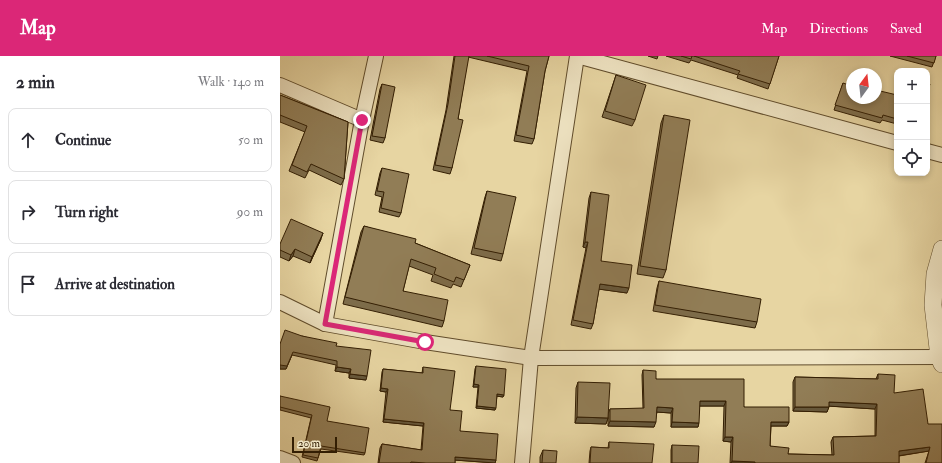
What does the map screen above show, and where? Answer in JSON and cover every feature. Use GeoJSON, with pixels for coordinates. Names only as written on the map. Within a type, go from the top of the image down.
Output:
{"type":"FeatureCollection","features":[{"type":"Feature","properties":{"kind":"street"},"geometry":{"type":"LineString","coordinates":[[325,324],[362,120],[376,56]]}},
{"type":"Feature","properties":{"kind":"street"},"geometry":{"type":"LineString","coordinates":[[522,463],[531,358],[577,56],[894,142]]}},
{"type":"Feature","properties":{"kind":"street"},"geometry":{"type":"LineString","coordinates":[[280,85],[362,120]]}},
{"type":"Feature","properties":{"kind":"street"},"geometry":{"type":"LineString","coordinates":[[930,152],[942,155]]}},
{"type":"Feature","properties":{"kind":"street"},"geometry":{"type":"LineString","coordinates":[[280,302],[325,324],[425,342],[531,358],[941,360],[933,305],[935,274],[942,248]]}},
{"type":"Feature","properties":{"kind":"street"},"geometry":{"type":"LineString","coordinates":[[280,458],[293,463]]}},
{"type":"Feature","properties":{"kind":"building"},"geometry":{"type":"Polygon","coordinates":[[[455,56],[469,56],[458,119],[463,120],[452,168],[435,165],[448,104],[455,56]]]}},
{"type":"Feature","properties":{"kind":"building"},"geometry":{"type":"Polygon","coordinates":[[[487,56],[549,56],[545,71],[534,139],[516,135],[529,66],[487,56]]]}},
{"type":"Feature","properties":{"kind":"building"},"geometry":{"type":"Polygon","coordinates":[[[681,56],[692,56],[691,59],[681,56]]]}},
{"type":"Feature","properties":{"kind":"building"},"geometry":{"type":"Polygon","coordinates":[[[694,56],[779,56],[770,84],[738,74],[740,71],[694,56]]]}},
{"type":"Feature","properties":{"kind":"building"},"geometry":{"type":"Polygon","coordinates":[[[907,56],[936,56],[934,63],[907,56]]]}},
{"type":"Feature","properties":{"kind":"building"},"geometry":{"type":"Polygon","coordinates":[[[616,75],[646,85],[635,120],[605,111],[616,75]]]}},
{"type":"Feature","properties":{"kind":"building"},"geometry":{"type":"Polygon","coordinates":[[[843,83],[846,84],[846,104],[882,104],[882,91],[894,94],[894,118],[883,115],[882,118],[835,105],[843,83]]]}},
{"type":"Feature","properties":{"kind":"building"},"geometry":{"type":"Polygon","coordinates":[[[382,84],[395,87],[385,138],[372,136],[382,84]]]}},
{"type":"Feature","properties":{"kind":"building"},"geometry":{"type":"Polygon","coordinates":[[[280,95],[348,122],[344,179],[311,164],[307,172],[292,165],[307,126],[280,115],[280,95]]]}},
{"type":"Feature","properties":{"kind":"building"},"geometry":{"type":"Polygon","coordinates":[[[664,115],[690,120],[666,270],[640,266],[664,115]]]}},
{"type":"Feature","properties":{"kind":"building"},"geometry":{"type":"Polygon","coordinates":[[[382,168],[409,174],[401,213],[381,208],[384,192],[377,191],[382,168]]]}},
{"type":"Feature","properties":{"kind":"building"},"geometry":{"type":"Polygon","coordinates":[[[487,191],[516,197],[503,254],[474,248],[487,191]]]}},
{"type":"Feature","properties":{"kind":"building"},"geometry":{"type":"Polygon","coordinates":[[[591,192],[609,195],[601,261],[632,265],[629,288],[600,284],[593,324],[573,320],[588,242],[585,242],[591,192]]]}},
{"type":"Feature","properties":{"kind":"building"},"geometry":{"type":"Polygon","coordinates":[[[291,219],[323,233],[312,257],[295,249],[291,255],[280,250],[280,244],[291,219]]]}},
{"type":"Feature","properties":{"kind":"building"},"geometry":{"type":"Polygon","coordinates":[[[364,226],[416,239],[415,243],[470,265],[464,280],[456,277],[454,282],[434,274],[436,268],[411,259],[403,291],[448,300],[444,321],[345,297],[364,226]]]}},
{"type":"Feature","properties":{"kind":"building"},"geometry":{"type":"Polygon","coordinates":[[[659,281],[761,299],[757,322],[655,305],[659,281]]]}},
{"type":"Feature","properties":{"kind":"building"},"geometry":{"type":"Polygon","coordinates":[[[285,330],[302,336],[337,343],[336,346],[371,350],[367,376],[350,374],[351,369],[337,367],[337,361],[293,352],[287,366],[280,365],[280,344],[285,330]]]}},
{"type":"Feature","properties":{"kind":"building"},"geometry":{"type":"Polygon","coordinates":[[[476,366],[506,369],[504,395],[497,394],[496,408],[477,406],[479,385],[474,384],[476,366]]]}},
{"type":"Feature","properties":{"kind":"building"},"geometry":{"type":"Polygon","coordinates":[[[423,367],[455,371],[450,410],[462,411],[460,431],[498,434],[496,460],[455,457],[455,463],[379,463],[382,444],[422,450],[424,423],[384,419],[388,389],[381,388],[383,369],[423,373],[423,367]]]}},
{"type":"Feature","properties":{"kind":"building"},"geometry":{"type":"Polygon","coordinates":[[[643,370],[656,371],[656,379],[744,379],[744,407],[789,407],[789,422],[771,422],[770,446],[789,448],[788,454],[834,455],[833,437],[876,436],[877,404],[829,402],[829,407],[795,407],[795,377],[878,379],[878,374],[895,375],[894,393],[923,389],[928,424],[942,424],[942,463],[926,463],[930,447],[899,451],[899,463],[755,463],[732,461],[733,437],[725,437],[726,401],[700,401],[699,423],[672,422],[673,408],[657,407],[656,422],[610,421],[610,409],[644,408],[643,370]]]}},
{"type":"Feature","properties":{"kind":"building"},"geometry":{"type":"Polygon","coordinates":[[[578,382],[610,383],[608,418],[577,417],[578,382]]]}},
{"type":"Feature","properties":{"kind":"building"},"geometry":{"type":"Polygon","coordinates":[[[280,396],[330,407],[327,421],[369,428],[365,453],[321,446],[318,458],[303,455],[312,415],[280,407],[280,396]]]}},
{"type":"Feature","properties":{"kind":"building"},"geometry":{"type":"Polygon","coordinates":[[[609,442],[654,444],[652,463],[590,463],[591,447],[609,448],[609,442]]]}},
{"type":"Feature","properties":{"kind":"building"},"geometry":{"type":"Polygon","coordinates":[[[672,445],[699,446],[698,463],[672,463],[672,445]]]}},
{"type":"Feature","properties":{"kind":"building"},"geometry":{"type":"Polygon","coordinates":[[[543,450],[557,451],[556,463],[542,463],[543,450]]]}},
{"type":"Feature","properties":{"kind":"route"},"geometry":{"type":"LineString","coordinates":[[362,120],[325,324],[425,342]]}}]}
